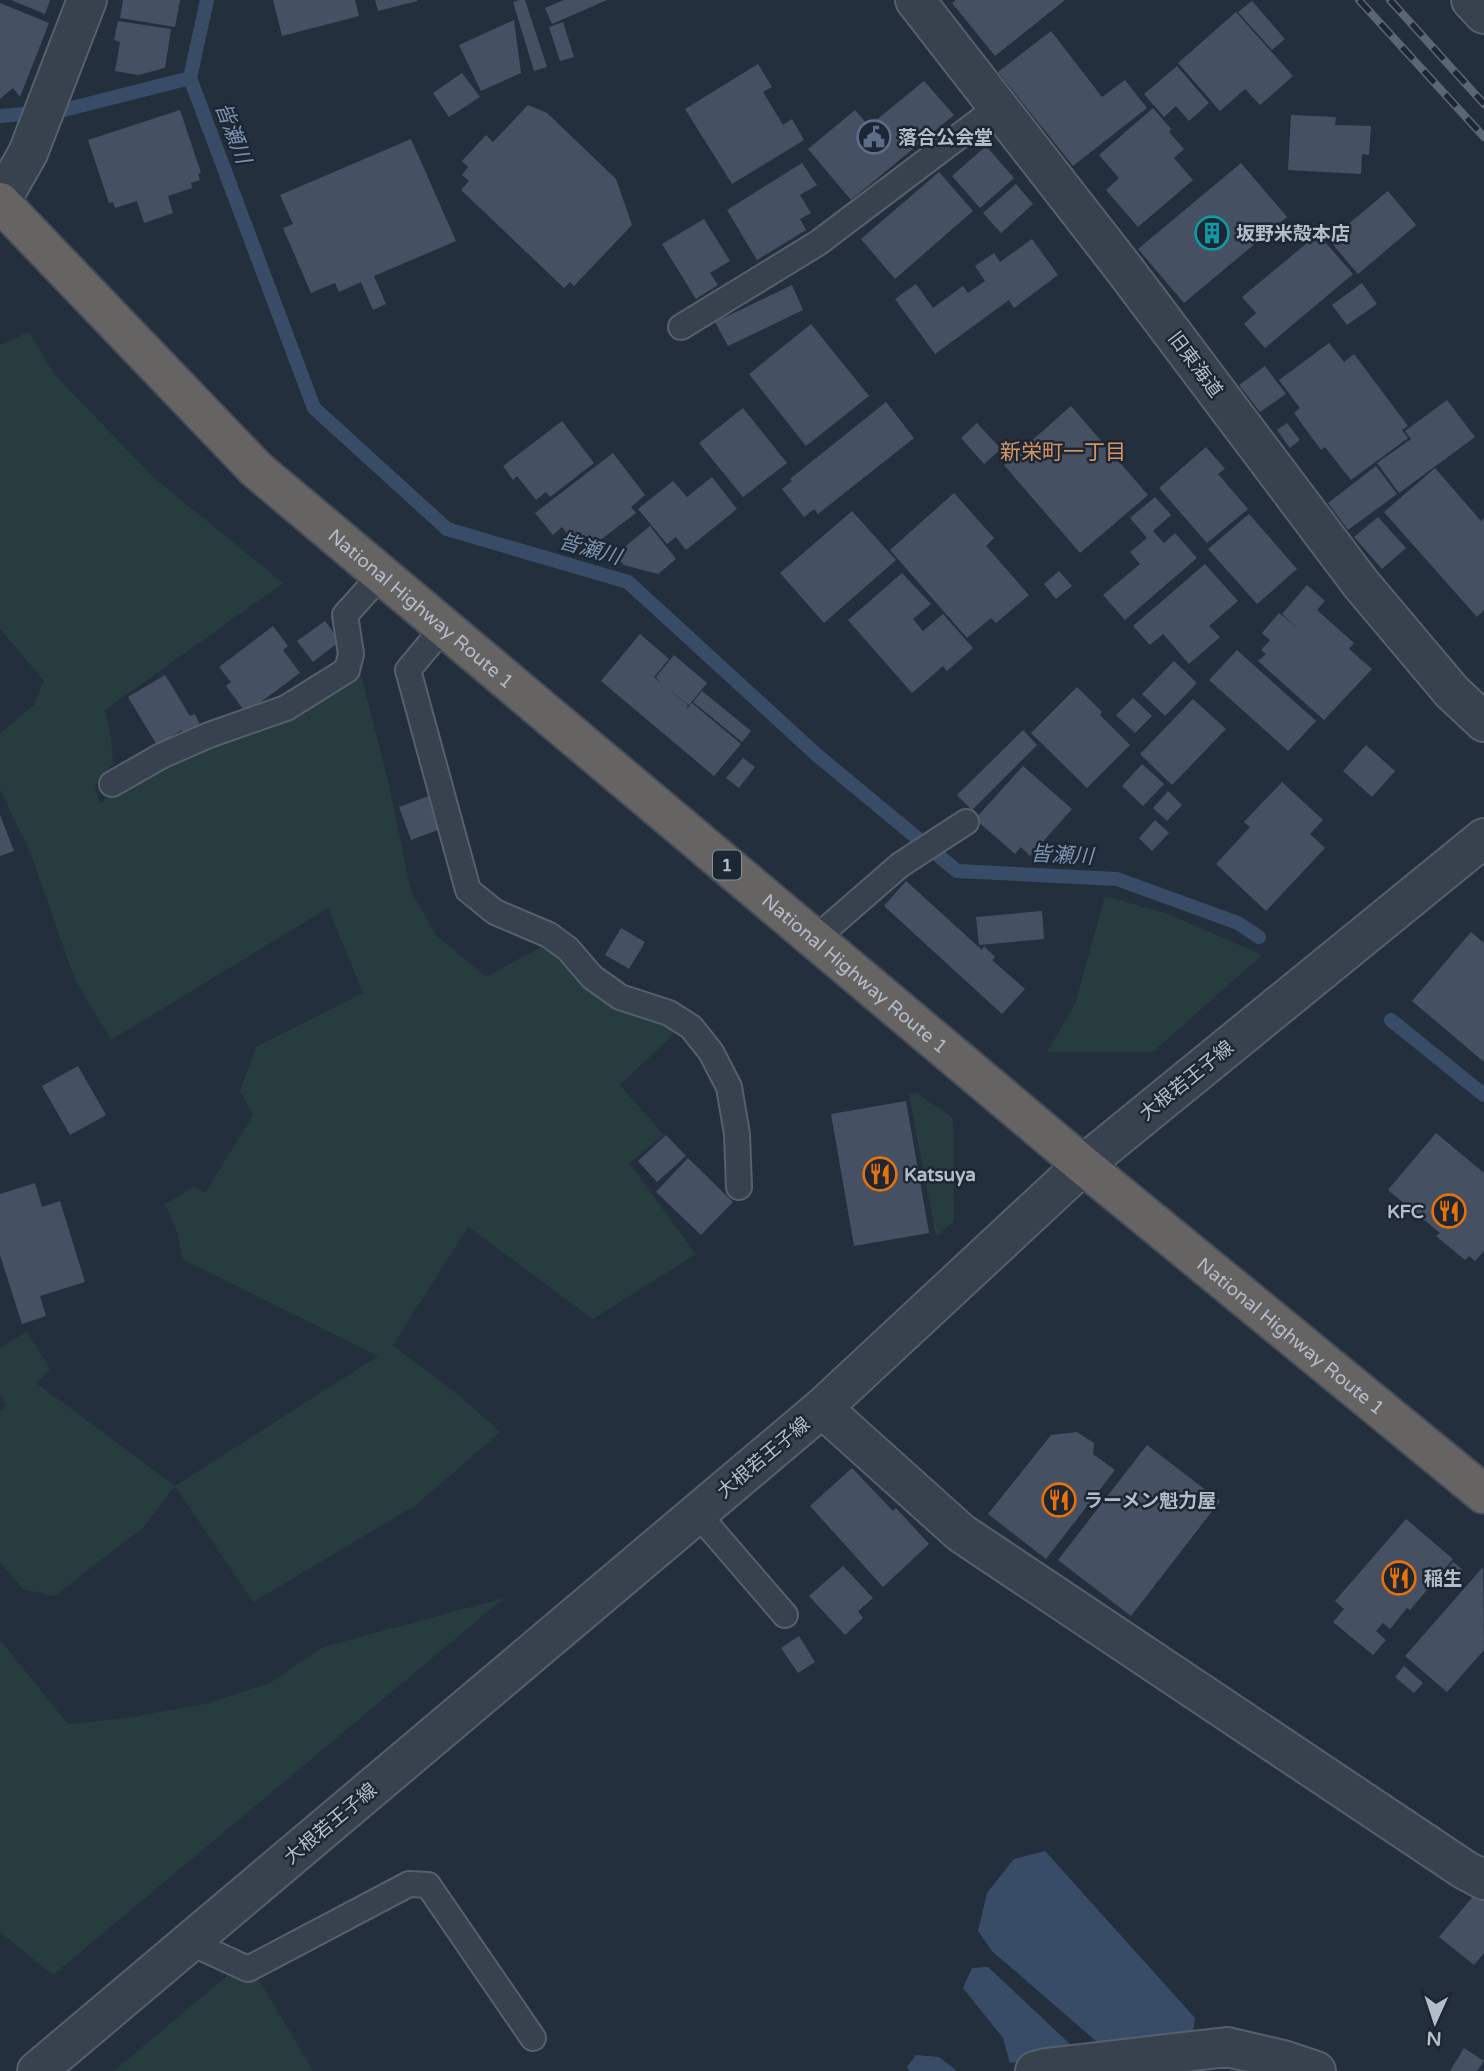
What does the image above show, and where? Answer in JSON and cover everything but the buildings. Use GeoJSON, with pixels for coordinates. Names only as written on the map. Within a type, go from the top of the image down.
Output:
{"type":"FeatureCollection","features":[{"type":"Feature","properties":{"kind":"highway","name":"National Highway Route 1"},"geometry":{"type":"LineString","coordinates":[[0,202],[256,469],[1083,1165],[1484,1494]]}},
{"type":"Feature","properties":{"kind":"street"},"geometry":{"type":"LineString","coordinates":[[0,202],[28,153],[87,0]]}},
{"type":"Feature","properties":{"kind":"street","name":"旧東海道"},"geometry":{"type":"LineString","coordinates":[[915,0],[1125,270],[1361,584],[1452,692],[1484,722]]}},
{"type":"Feature","properties":{"kind":"street"},"geometry":{"type":"LineString","coordinates":[[1471,0],[1484,14]]}},
{"type":"Feature","properties":{"kind":"street","name":"大根若王子線"},"geometry":{"type":"LineString","coordinates":[[37,2071],[822,1408],[1083,1165],[1484,838]]}},
{"type":"Feature","properties":{"kind":"street"},"geometry":{"type":"LineString","coordinates":[[822,1408],[961,1534],[1465,1870],[1484,1880]]}},
{"type":"Feature","properties":{"kind":"street"},"geometry":{"type":"LineString","coordinates":[[1035,2071],[1227,2047],[1316,2071]]}},
{"type":"Feature","properties":{"kind":"lane"},"geometry":{"type":"LineString","coordinates":[[681,327],[818,243],[999,106]]}},
{"type":"Feature","properties":{"kind":"lane"},"geometry":{"type":"LineString","coordinates":[[111,784],[161,756],[209,735],[286,708],[347,670],[351,654],[345,615],[382,574]]}},
{"type":"Feature","properties":{"kind":"lane"},"geometry":{"type":"LineString","coordinates":[[444,627],[408,670],[468,890],[495,912],[549,935],[568,949],[592,977],[620,998],[669,1013],[691,1027],[711,1052],[729,1087],[737,1134],[739,1187]]}},
{"type":"Feature","properties":{"kind":"lane"},"geometry":{"type":"LineString","coordinates":[[815,939],[900,865],[956,828]]}},
{"type":"Feature","properties":{"kind":"lane"},"geometry":{"type":"LineString","coordinates":[[697,1513],[785,1615]]}},
{"type":"Feature","properties":{"kind":"lane"},"geometry":{"type":"LineString","coordinates":[[189,1942],[248,1969],[409,1884],[428,1885],[533,2038]]}},
{"type":"Feature","properties":{"kind":"green space"},"geometry":{"type":"Polygon","coordinates":[[[29,332],[55,375],[153,477],[283,583],[105,710],[113,764],[95,785],[100,804],[109,795],[348,675],[361,675],[388,781],[411,891],[436,935],[486,977],[550,942],[680,1028],[620,1085],[664,1135],[629,1163],[696,1254],[593,1319],[468,1227],[393,1345],[468,1403],[500,1432],[416,1505],[253,1602],[175,1486],[378,1356],[182,1259],[177,1232],[165,1204],[194,1187],[205,1193],[253,1115],[240,1091],[256,1047],[363,993],[328,908],[111,1040],[75,980],[32,857],[0,789],[0,733],[34,705],[44,681],[0,629],[0,345],[29,332]]]}},
{"type":"Feature","properties":{"kind":"green space"},"geometry":{"type":"Polygon","coordinates":[[[1105,896],[1171,915],[1262,955],[1153,1052],[1047,1052],[1075,1004],[1105,896]]]}},
{"type":"Feature","properties":{"kind":"green space"},"geometry":{"type":"Polygon","coordinates":[[[917,1093],[953,1118],[954,1221],[936,1237],[909,1095],[917,1093]]]}},
{"type":"Feature","properties":{"kind":"green space"},"geometry":{"type":"Polygon","coordinates":[[[27,1331],[50,1369],[36,1383],[175,1486],[142,1529],[54,1596],[23,1589],[0,1562],[0,1411],[7,1406],[0,1394],[0,1348],[27,1331]]]}},
{"type":"Feature","properties":{"kind":"green space"},"geometry":{"type":"Polygon","coordinates":[[[504,1598],[53,1975],[0,1932],[0,1642],[68,1724],[120,1719],[205,1704],[270,1683],[323,1647],[504,1598]]]}},
{"type":"Feature","properties":{"kind":"green space"},"geometry":{"type":"Polygon","coordinates":[[[228,1975],[258,1978],[313,2071],[114,2071],[228,1975]]]}},
{"type":"Feature","properties":{"kind":"water"},"geometry":{"type":"Polygon","coordinates":[[[1045,1851],[1195,2018],[1192,2040],[1104,2048],[992,1951],[978,1931],[987,1893],[1014,1859],[1045,1851]]]}},
{"type":"Feature","properties":{"kind":"water"},"geometry":{"type":"Polygon","coordinates":[[[988,1967],[1073,2047],[1075,2055],[1010,2063],[1003,2038],[963,1988],[972,1968],[988,1967]]]}},
{"type":"Feature","properties":{"kind":"water"},"geometry":{"type":"Polygon","coordinates":[[[916,2055],[939,2057],[957,2071],[909,2071],[907,2067],[916,2055]]]}},
{"type":"Feature","properties":{"kind":"waterway","name":"皆瀬川"},"geometry":{"type":"LineString","coordinates":[[207,0],[190,78],[314,408],[447,529],[628,582],[818,756],[957,871],[1117,879],[1238,923],[1259,937]]}},
{"type":"Feature","properties":{"kind":"waterway"},"geometry":{"type":"LineString","coordinates":[[0,116],[60,111],[190,78]]}},
{"type":"Feature","properties":{"kind":"waterway","name":"皆瀬川"},"geometry":{"type":"LineString","coordinates":[[1391,1020],[1484,1095]]}},
{"type":"Feature","properties":{"kind":"railway"},"geometry":{"type":"LineString","coordinates":[[1359,0],[1484,137]]}},
{"type":"Feature","properties":{"kind":"railway"},"geometry":{"type":"LineString","coordinates":[[1390,0],[1484,104]]}},
{"type":"Feature","properties":{"kind":"place","name":"落合公会堂"},"geometry":{"type":"Point","coordinates":[874,137]}},
{"type":"Feature","properties":{"kind":"place","name":"坂野米殻本店"},"geometry":{"type":"Point","coordinates":[1212,233]}},
{"type":"Feature","properties":{"kind":"place","name":"Katsuya"},"geometry":{"type":"Point","coordinates":[880,1174]}},
{"type":"Feature","properties":{"kind":"place","name":"KFC"},"geometry":{"type":"Point","coordinates":[1449,1211]}},
{"type":"Feature","properties":{"kind":"place","name":"ラーメン魁力屋"},"geometry":{"type":"Point","coordinates":[1059,1500]}},
{"type":"Feature","properties":{"kind":"place","name":"稲生"},"geometry":{"type":"Point","coordinates":[1399,1578]}},
{"type":"Feature","properties":{"kind":"district","name":"新栄町一丁目"},"geometry":{"type":"Point","coordinates":[1063,452]}}]}
